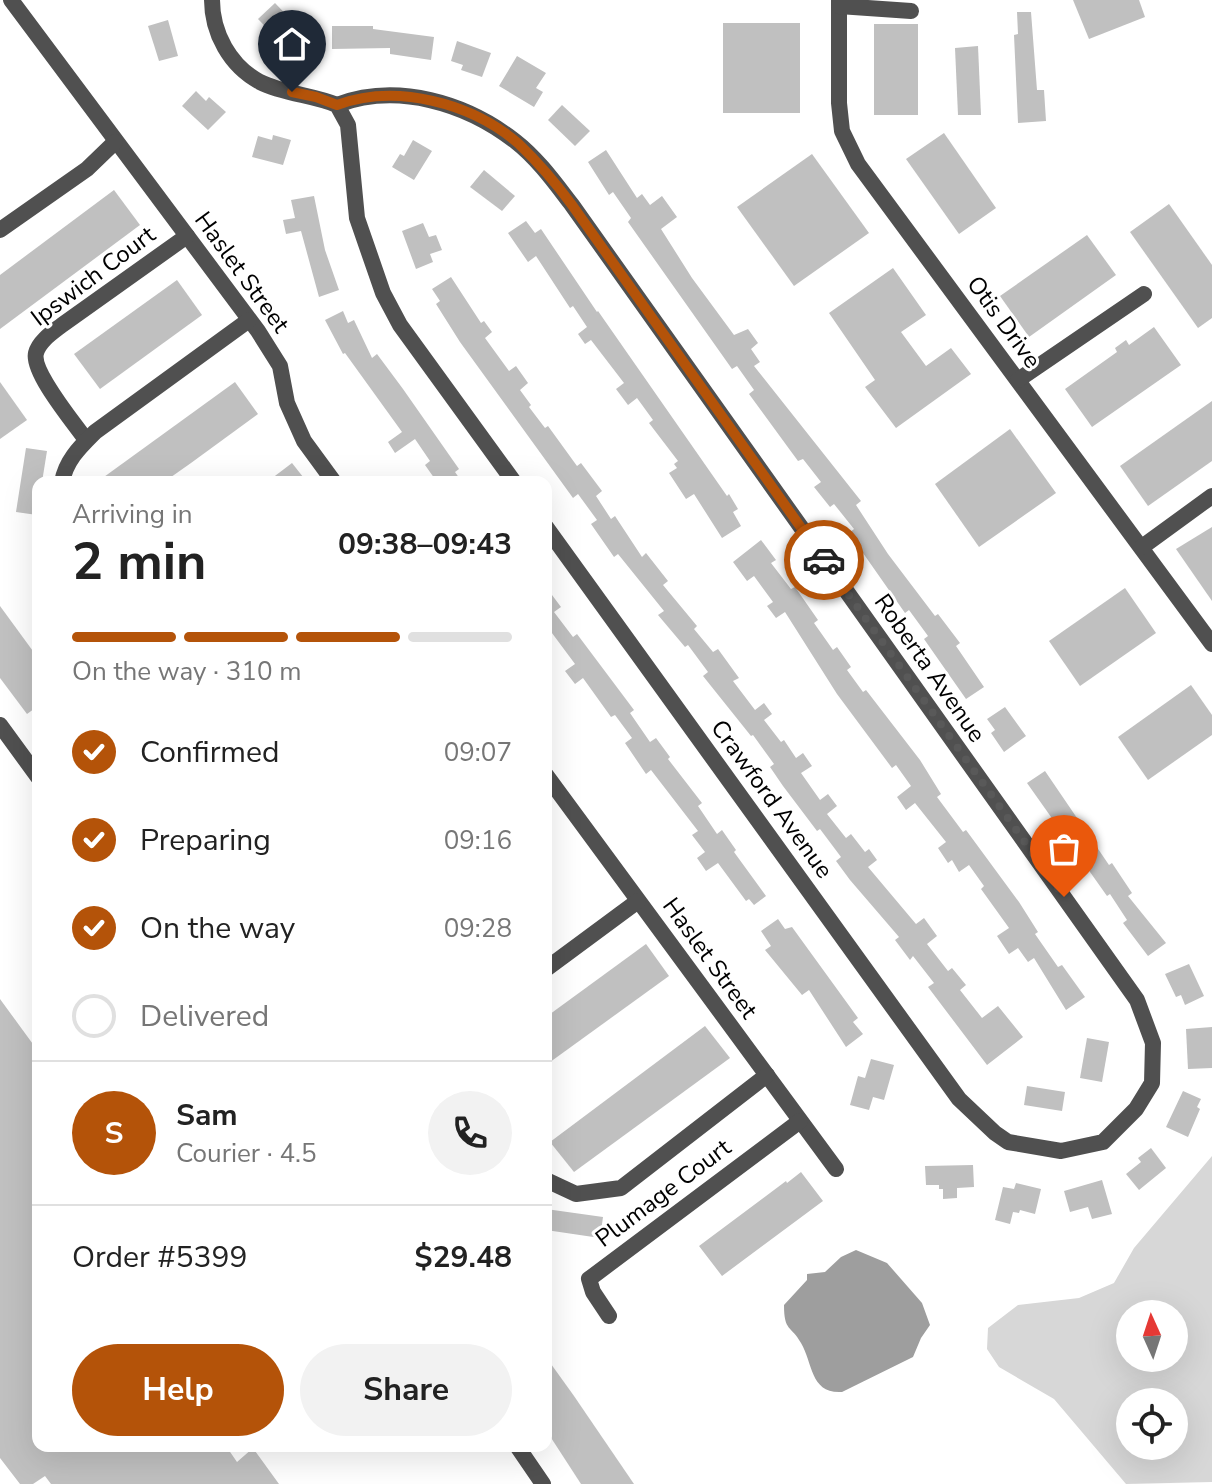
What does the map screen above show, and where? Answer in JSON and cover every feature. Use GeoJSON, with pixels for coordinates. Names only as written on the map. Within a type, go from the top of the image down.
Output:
{"type":"FeatureCollection","features":[{"type":"Feature","properties":{"kind":"street","name":"Haslet Street"},"geometry":{"type":"LineString","coordinates":[[11,0],[280,366],[287,403],[304,441],[330,476]]}},
{"type":"Feature","properties":{"kind":"street"},"geometry":{"type":"LineString","coordinates":[[212,0],[212,13],[225,49],[235,62],[260,82],[337,105],[348,125],[357,218],[383,293],[400,325],[510,476]]}},
{"type":"Feature","properties":{"kind":"street"},"geometry":{"type":"LineString","coordinates":[[839,3],[911,11]]}},
{"type":"Feature","properties":{"kind":"street","name":"Otis Drive"},"geometry":{"type":"LineString","coordinates":[[839,3],[842,131],[858,164],[1212,644]]}},
{"type":"Feature","properties":{"kind":"street","name":"Roberta Avenue"},"geometry":{"type":"LineString","coordinates":[[337,105],[384,94],[416,97],[457,109],[516,142],[548,173],[1137,1000],[1153,1043],[1152,1083],[1136,1109],[1103,1142],[1061,1151],[1008,1142],[959,1099]]}},
{"type":"Feature","properties":{"kind":"street"},"geometry":{"type":"LineString","coordinates":[[0,230],[87,169],[115,142]]}},
{"type":"Feature","properties":{"kind":"street","name":"Ipswich Court"},"geometry":{"type":"LineString","coordinates":[[86,440],[42,377],[36,353],[45,338],[187,236]]}},
{"type":"Feature","properties":{"kind":"street"},"geometry":{"type":"LineString","coordinates":[[1018,380],[1144,294]]}},
{"type":"Feature","properties":{"kind":"street"},"geometry":{"type":"LineString","coordinates":[[63,476],[74,452],[86,440],[249,320]]}},
{"type":"Feature","properties":{"kind":"street"},"geometry":{"type":"LineString","coordinates":[[1142,547],[1212,496]]}},
{"type":"Feature","properties":{"kind":"street","name":"Crawford Avenue"},"geometry":{"type":"LineString","coordinates":[[552,535],[959,1099]]}},
{"type":"Feature","properties":{"kind":"street"},"geometry":{"type":"LineString","coordinates":[[0,725],[32,769]]}},
{"type":"Feature","properties":{"kind":"street","name":"Haslet Street"},"geometry":{"type":"LineString","coordinates":[[552,783],[836,1169]]}},
{"type":"Feature","properties":{"kind":"street"},"geometry":{"type":"LineString","coordinates":[[552,965],[638,901]]}},
{"type":"Feature","properties":{"kind":"street"},"geometry":{"type":"LineString","coordinates":[[552,1183],[576,1194],[621,1188],[767,1075]]}},
{"type":"Feature","properties":{"kind":"street","name":"Plumage Court"},"geometry":{"type":"LineString","coordinates":[[609,1316],[593,1292],[589,1279],[800,1121]]}},
{"type":"Feature","properties":{"kind":"street"},"geometry":{"type":"LineString","coordinates":[[521,1452],[543,1484]]}},
{"type":"Feature","properties":{"kind":"shaded area"},"geometry":{"type":"Polygon","coordinates":[[[1212,1156],[1212,1482],[1126,1484],[1054,1399],[999,1367],[987,1349],[988,1328],[1018,1305],[1079,1298],[1114,1283],[1134,1248],[1212,1156]]]}},
{"type":"Feature","properties":{"kind":"shaded area"},"geometry":{"type":"Polygon","coordinates":[[[856,1250],[887,1263],[922,1303],[930,1325],[913,1357],[842,1392],[832,1391],[818,1383],[814,1376],[801,1343],[787,1324],[784,1305],[807,1280],[807,1274],[825,1272],[841,1257],[856,1250]]]}},
{"type":"Feature","properties":{"kind":"building"},"geometry":{"type":"Polygon","coordinates":[[[1073,0],[1139,0],[1145,17],[1089,39],[1073,0]]]}},
{"type":"Feature","properties":{"kind":"building"},"geometry":{"type":"Polygon","coordinates":[[[275,3],[297,26],[294,29],[299,35],[286,48],[258,19],[275,3]]]}},
{"type":"Feature","properties":{"kind":"building"},"geometry":{"type":"Polygon","coordinates":[[[1017,12],[1031,12],[1037,90],[1044,90],[1046,121],[1018,123],[1014,35],[1018,34],[1017,12]]]}},
{"type":"Feature","properties":{"kind":"building"},"geometry":{"type":"Polygon","coordinates":[[[168,20],[178,56],[159,61],[148,26],[168,20]]]}},
{"type":"Feature","properties":{"kind":"building"},"geometry":{"type":"Polygon","coordinates":[[[723,23],[800,23],[800,113],[723,113],[723,23]]]}},
{"type":"Feature","properties":{"kind":"building"},"geometry":{"type":"Polygon","coordinates":[[[874,24],[918,24],[918,115],[874,115],[874,24]]]}},
{"type":"Feature","properties":{"kind":"building"},"geometry":{"type":"Polygon","coordinates":[[[332,26],[373,26],[373,29],[434,37],[431,60],[390,54],[390,48],[332,49],[332,26]]]}},
{"type":"Feature","properties":{"kind":"building"},"geometry":{"type":"Polygon","coordinates":[[[457,41],[491,53],[482,77],[461,70],[463,65],[451,61],[457,41]]]}},
{"type":"Feature","properties":{"kind":"building"},"geometry":{"type":"Polygon","coordinates":[[[978,46],[981,115],[958,115],[955,48],[978,46]]]}},
{"type":"Feature","properties":{"kind":"building"},"geometry":{"type":"Polygon","coordinates":[[[517,56],[546,73],[536,88],[543,92],[534,107],[499,86],[517,56]]]}},
{"type":"Feature","properties":{"kind":"building"},"geometry":{"type":"Polygon","coordinates":[[[196,91],[206,101],[209,97],[226,112],[208,130],[182,106],[196,91]]]}},
{"type":"Feature","properties":{"kind":"building"},"geometry":{"type":"Polygon","coordinates":[[[562,105],[590,131],[575,146],[548,120],[562,105]]]}},
{"type":"Feature","properties":{"kind":"building"},"geometry":{"type":"Polygon","coordinates":[[[944,133],[996,208],[959,234],[906,159],[944,133]]]}},
{"type":"Feature","properties":{"kind":"building"},"geometry":{"type":"Polygon","coordinates":[[[273,135],[291,140],[283,165],[252,157],[258,136],[272,140],[273,135]]]}},
{"type":"Feature","properties":{"kind":"building"},"geometry":{"type":"Polygon","coordinates":[[[413,140],[432,151],[414,180],[392,167],[400,154],[404,156],[413,140]]]}},
{"type":"Feature","properties":{"kind":"building"},"geometry":{"type":"Polygon","coordinates":[[[606,150],[637,198],[642,194],[650,205],[662,196],[677,217],[661,229],[692,278],[734,335],[748,329],[758,343],[751,349],[760,362],[754,366],[861,501],[856,505],[888,554],[935,616],[938,614],[960,643],[956,646],[984,687],[966,699],[924,639],[928,636],[909,610],[905,613],[849,533],[854,529],[834,504],[830,507],[814,487],[821,482],[803,459],[798,461],[749,394],[754,390],[737,366],[732,369],[628,222],[631,218],[613,192],[609,195],[588,162],[606,150]]]}},
{"type":"Feature","properties":{"kind":"building"},"geometry":{"type":"Polygon","coordinates":[[[812,154],[869,233],[794,286],[737,207],[812,154]]]}},
{"type":"Feature","properties":{"kind":"building"},"geometry":{"type":"Polygon","coordinates":[[[484,170],[515,196],[502,211],[470,187],[484,170]]]}},
{"type":"Feature","properties":{"kind":"building"},"geometry":{"type":"Polygon","coordinates":[[[114,190],[140,225],[0,329],[0,275],[114,190]]]}},
{"type":"Feature","properties":{"kind":"building"},"geometry":{"type":"Polygon","coordinates":[[[314,196],[325,250],[339,290],[319,297],[301,231],[286,234],[283,220],[295,218],[291,200],[314,196]]]}},
{"type":"Feature","properties":{"kind":"building"},"geometry":{"type":"Polygon","coordinates":[[[1169,204],[1212,265],[1212,318],[1198,328],[1130,232],[1169,204]]]}},
{"type":"Feature","properties":{"kind":"building"},"geometry":{"type":"Polygon","coordinates":[[[526,221],[535,233],[541,229],[727,496],[729,494],[738,509],[733,512],[741,526],[722,538],[694,494],[686,499],[669,473],[677,468],[674,464],[678,461],[649,423],[653,420],[637,398],[628,405],[616,389],[624,383],[591,340],[585,344],[578,334],[587,327],[573,306],[570,308],[536,256],[528,262],[508,233],[526,221]]]}},
{"type":"Feature","properties":{"kind":"building"},"geometry":{"type":"Polygon","coordinates":[[[423,223],[429,237],[436,235],[442,250],[430,254],[433,262],[416,269],[402,231],[423,223]]]}},
{"type":"Feature","properties":{"kind":"building"},"geometry":{"type":"Polygon","coordinates":[[[1087,235],[1116,275],[1029,337],[1000,296],[1087,235]]]}},
{"type":"Feature","properties":{"kind":"building"},"geometry":{"type":"Polygon","coordinates":[[[893,268],[926,315],[901,332],[926,366],[951,348],[971,374],[896,428],[865,387],[875,380],[829,313],[893,268]]]}},
{"type":"Feature","properties":{"kind":"building"},"geometry":{"type":"Polygon","coordinates":[[[451,277],[481,323],[484,321],[492,332],[485,338],[509,371],[516,366],[528,383],[520,390],[531,405],[529,407],[545,428],[548,426],[577,466],[581,463],[602,491],[596,496],[611,519],[615,516],[642,557],[646,553],[668,581],[663,585],[697,626],[694,629],[713,652],[718,649],[739,678],[733,681],[755,710],[764,703],[772,714],[764,720],[781,742],[784,740],[796,758],[803,753],[812,766],[801,773],[820,800],[828,794],[837,806],[827,814],[846,838],[851,834],[865,852],[869,849],[877,860],[868,867],[916,924],[924,918],[937,936],[927,944],[948,971],[952,968],[966,985],[960,990],[982,1018],[998,1006],[1023,1037],[987,1065],[928,987],[934,983],[913,956],[910,960],[895,940],[899,937],[836,861],[841,857],[783,786],[770,767],[774,764],[753,735],[703,676],[708,672],[688,645],[685,647],[658,615],[664,611],[618,554],[614,557],[591,524],[597,520],[578,494],[573,498],[460,342],[436,304],[440,301],[432,289],[451,277]]]}},
{"type":"Feature","properties":{"kind":"building"},"geometry":{"type":"Polygon","coordinates":[[[177,280],[202,315],[100,389],[74,354],[177,280]]]}},
{"type":"Feature","properties":{"kind":"building"},"geometry":{"type":"Polygon","coordinates":[[[343,311],[348,323],[354,320],[372,358],[377,354],[403,389],[459,469],[455,472],[458,476],[433,476],[425,465],[430,461],[415,439],[395,453],[388,442],[402,432],[343,354],[325,320],[343,311]]]}},
{"type":"Feature","properties":{"kind":"building"},"geometry":{"type":"Polygon","coordinates":[[[1154,327],[1181,365],[1092,427],[1065,389],[1117,352],[1115,348],[1126,340],[1129,345],[1154,327]]]}},
{"type":"Feature","properties":{"kind":"building"},"geometry":{"type":"Polygon","coordinates":[[[0,382],[27,420],[0,439],[0,382]]]}},
{"type":"Feature","properties":{"kind":"building"},"geometry":{"type":"Polygon","coordinates":[[[235,382],[258,414],[173,476],[105,476],[235,382]]]}},
{"type":"Feature","properties":{"kind":"building"},"geometry":{"type":"Polygon","coordinates":[[[1212,401],[1212,461],[1148,506],[1120,466],[1212,401]]]}},
{"type":"Feature","properties":{"kind":"building"},"geometry":{"type":"Polygon","coordinates":[[[1010,429],[1056,493],[979,547],[935,484],[1010,429]]]}},
{"type":"Feature","properties":{"kind":"building"},"geometry":{"type":"Polygon","coordinates":[[[26,448],[47,451],[43,476],[32,476],[32,514],[16,512],[26,448]]]}},
{"type":"Feature","properties":{"kind":"building"},"geometry":{"type":"Polygon","coordinates":[[[292,463],[302,476],[275,476],[292,463]]]}},
{"type":"Feature","properties":{"kind":"building"},"geometry":{"type":"Polygon","coordinates":[[[1212,527],[1212,601],[1176,549],[1212,527]]]}},
{"type":"Feature","properties":{"kind":"building"},"geometry":{"type":"Polygon","coordinates":[[[761,540],[776,560],[771,563],[791,589],[795,587],[818,620],[814,623],[833,650],[837,647],[851,667],[847,670],[920,760],[941,794],[937,797],[963,832],[966,830],[1019,902],[1038,932],[1035,934],[1058,967],[1062,965],[1085,997],[1066,1010],[1034,958],[1028,962],[1018,948],[1009,954],[997,936],[1009,928],[981,889],[984,886],[969,865],[959,872],[952,860],[948,863],[938,848],[946,842],[915,803],[906,810],[897,797],[911,786],[896,765],[892,768],[837,694],[785,612],[776,618],[767,606],[773,602],[754,576],[747,581],[733,562],[761,540]]]}},
{"type":"Feature","properties":{"kind":"building"},"geometry":{"type":"Polygon","coordinates":[[[1125,588],[1156,633],[1080,686],[1049,641],[1125,588]]]}},
{"type":"Feature","properties":{"kind":"building"},"geometry":{"type":"Polygon","coordinates":[[[552,595],[561,607],[554,612],[573,637],[577,634],[634,710],[630,713],[650,742],[656,738],[702,803],[698,806],[717,834],[722,830],[766,896],[754,905],[749,899],[746,901],[718,863],[706,871],[697,858],[705,852],[692,835],[698,831],[651,770],[646,774],[625,743],[632,738],[615,715],[611,717],[583,678],[575,684],[565,671],[575,664],[552,633],[552,595]]]}},
{"type":"Feature","properties":{"kind":"building"},"geometry":{"type":"Polygon","coordinates":[[[0,606],[32,650],[32,710],[27,714],[0,678],[0,606]]]}},
{"type":"Feature","properties":{"kind":"building"},"geometry":{"type":"Polygon","coordinates":[[[1191,685],[1212,715],[1212,735],[1148,780],[1118,737],[1191,685]]]}},
{"type":"Feature","properties":{"kind":"building"},"geometry":{"type":"Polygon","coordinates":[[[1005,707],[1026,736],[1004,752],[991,733],[995,730],[987,719],[1005,707]]]}},
{"type":"Feature","properties":{"kind":"building"},"geometry":{"type":"Polygon","coordinates":[[[1045,771],[1109,865],[1112,863],[1132,893],[1128,896],[1166,943],[1148,956],[1123,923],[1127,920],[1110,894],[1107,896],[1027,783],[1045,771]]]}},
{"type":"Feature","properties":{"kind":"building"},"geometry":{"type":"Polygon","coordinates":[[[778,919],[785,929],[792,927],[858,1018],[853,1022],[863,1034],[846,1047],[809,990],[802,995],[765,950],[771,946],[761,931],[778,919]]]}},
{"type":"Feature","properties":{"kind":"building"},"geometry":{"type":"Polygon","coordinates":[[[646,944],[669,976],[552,1061],[552,1013],[646,944]]]}},
{"type":"Feature","properties":{"kind":"building"},"geometry":{"type":"Polygon","coordinates":[[[1189,964],[1204,996],[1185,1005],[1181,995],[1176,997],[1165,974],[1189,964]]]}},
{"type":"Feature","properties":{"kind":"building"},"geometry":{"type":"Polygon","coordinates":[[[0,999],[32,1043],[32,1452],[230,1452],[237,1462],[248,1452],[256,1452],[279,1484],[51,1484],[45,1476],[33,1484],[20,1484],[0,1458],[0,999]]]}},
{"type":"Feature","properties":{"kind":"building"},"geometry":{"type":"Polygon","coordinates":[[[705,1026],[730,1058],[574,1172],[552,1141],[705,1026]]]}},
{"type":"Feature","properties":{"kind":"building"},"geometry":{"type":"Polygon","coordinates":[[[1212,1027],[1212,1068],[1188,1069],[1186,1029],[1212,1027]]]}},
{"type":"Feature","properties":{"kind":"building"},"geometry":{"type":"Polygon","coordinates":[[[1087,1038],[1109,1042],[1102,1082],[1080,1078],[1087,1038]]]}},
{"type":"Feature","properties":{"kind":"building"},"geometry":{"type":"Polygon","coordinates":[[[871,1059],[894,1065],[884,1100],[873,1097],[869,1110],[850,1105],[858,1076],[865,1078],[871,1059]]]}},
{"type":"Feature","properties":{"kind":"building"},"geometry":{"type":"Polygon","coordinates":[[[1027,1086],[1065,1092],[1062,1111],[1024,1105],[1027,1086]]]}},
{"type":"Feature","properties":{"kind":"building"},"geometry":{"type":"Polygon","coordinates":[[[1183,1091],[1201,1099],[1188,1137],[1166,1127],[1183,1091]]]}},
{"type":"Feature","properties":{"kind":"building"},"geometry":{"type":"Polygon","coordinates":[[[1151,1148],[1166,1168],[1139,1190],[1126,1174],[1141,1162],[1138,1158],[1151,1148]]]}},
{"type":"Feature","properties":{"kind":"building"},"geometry":{"type":"Polygon","coordinates":[[[973,1165],[974,1187],[957,1188],[957,1198],[943,1199],[943,1189],[939,1189],[939,1185],[926,1185],[925,1166],[973,1165]]]}},
{"type":"Feature","properties":{"kind":"building"},"geometry":{"type":"Polygon","coordinates":[[[801,1172],[823,1201],[722,1276],[699,1246],[801,1172]]]}},
{"type":"Feature","properties":{"kind":"building"},"geometry":{"type":"Polygon","coordinates":[[[1102,1180],[1112,1214],[1092,1219],[1088,1207],[1070,1212],[1064,1191],[1102,1180]]]}},
{"type":"Feature","properties":{"kind":"building"},"geometry":{"type":"Polygon","coordinates":[[[1016,1183],[1041,1189],[1035,1214],[1020,1210],[1019,1213],[1013,1212],[1010,1224],[995,1220],[1003,1187],[1014,1189],[1016,1183]]]}},
{"type":"Feature","properties":{"kind":"building"},"geometry":{"type":"Polygon","coordinates":[[[552,1210],[603,1217],[600,1238],[552,1231],[552,1210]]]}},
{"type":"Feature","properties":{"kind":"building"},"geometry":{"type":"Polygon","coordinates":[[[552,1365],[634,1484],[581,1484],[552,1439],[552,1365]]]}},
{"type":"Feature","properties":{"kind":"way so far"},"geometry":{"type":"LineString","coordinates":[[824,560],[1064,897]]}},
{"type":"Feature","properties":{"kind":"route"},"geometry":{"type":"LineString","coordinates":[[292,92],[337,105],[384,94],[416,97],[457,109],[516,142],[548,173],[572,205],[824,560]]}}]}
